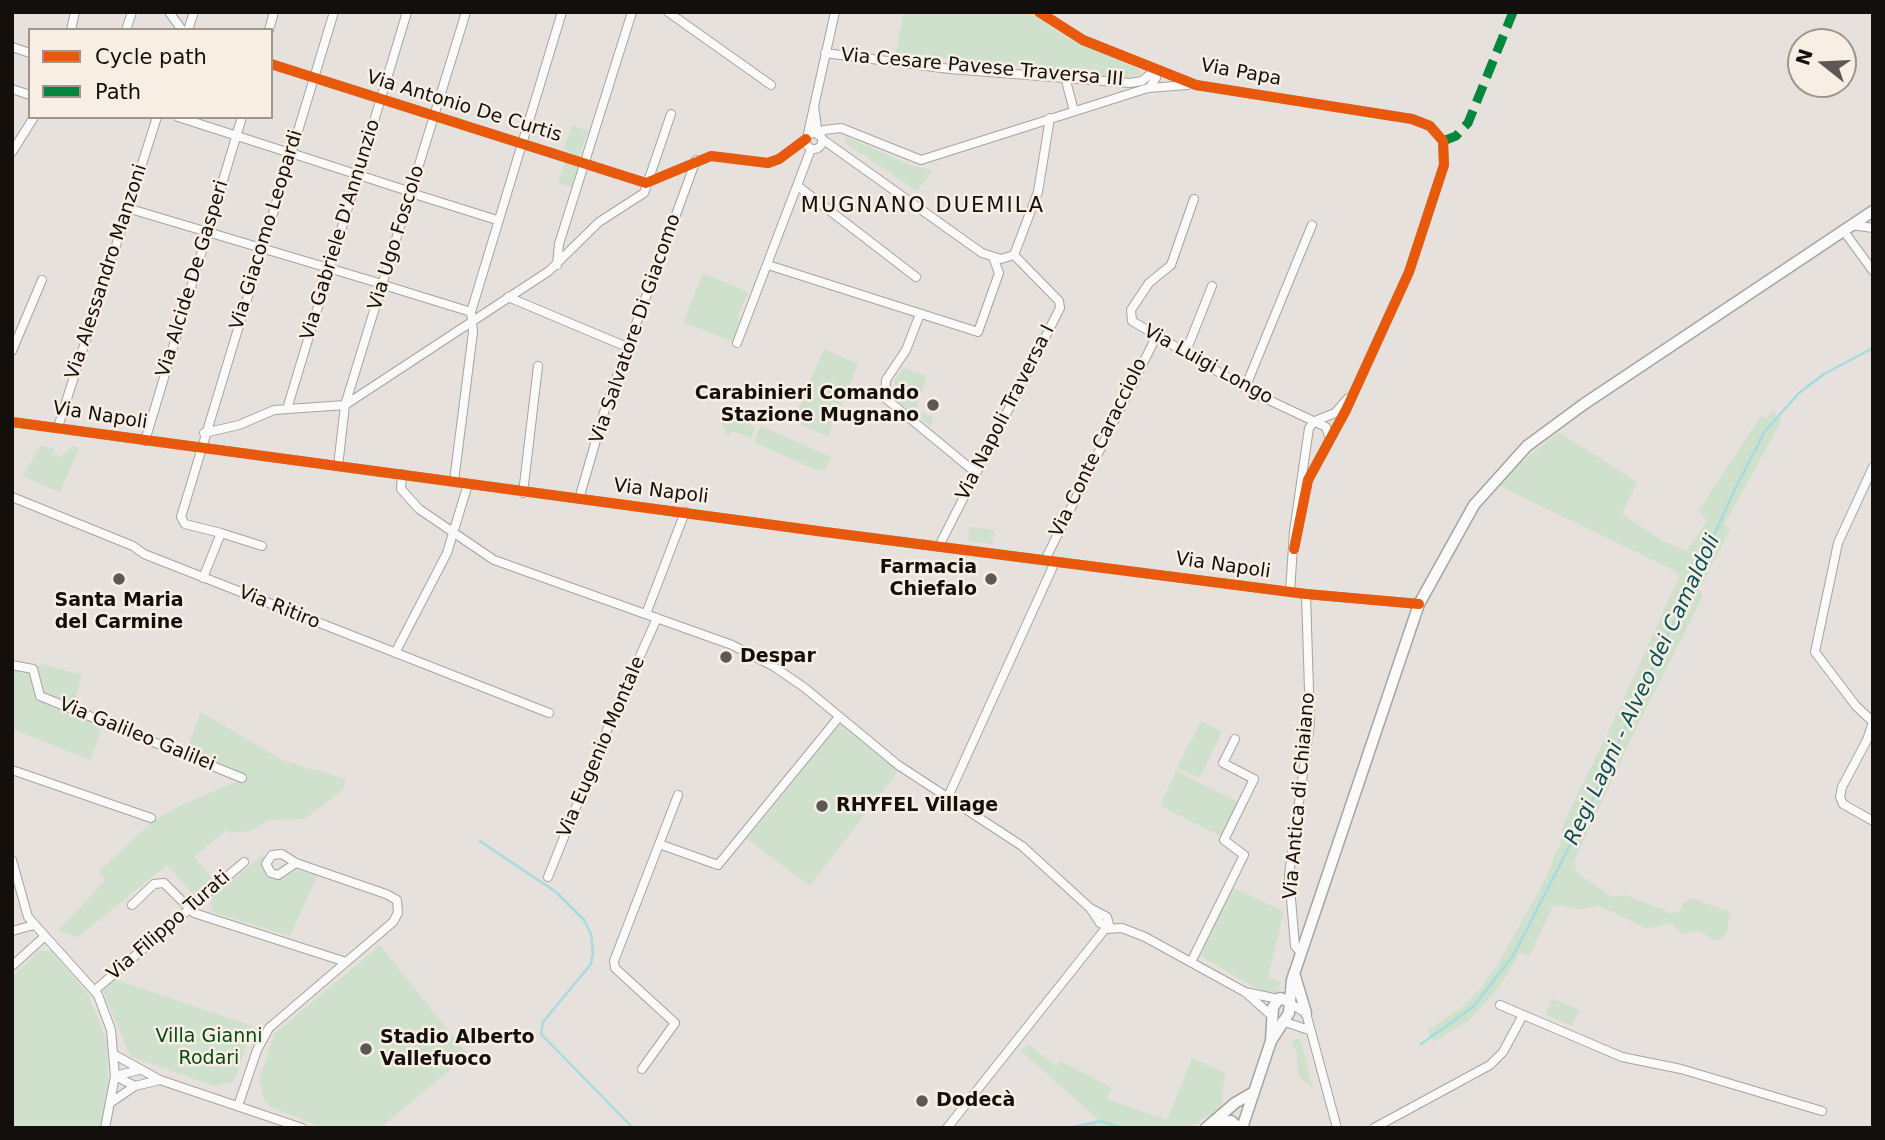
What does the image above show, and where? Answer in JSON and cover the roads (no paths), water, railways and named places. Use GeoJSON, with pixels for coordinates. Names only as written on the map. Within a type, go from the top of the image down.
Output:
{"type":"FeatureCollection","features":[{"type":"Feature","properties":{"kind":"main road"},"geometry":{"type":"LineString","coordinates":[[1209,1126],[1231,1121],[1240,1128],[1419,604],[1474,505],[1527,446],[1584,404],[1873,211]]}},
{"type":"Feature","properties":{"kind":"main road"},"geometry":{"type":"LineString","coordinates":[[1293,976],[1306,1013]]}},
{"type":"Feature","properties":{"kind":"main road"},"geometry":{"type":"LineString","coordinates":[[1276,1018],[1289,1013],[1285,1001]]}},
{"type":"Feature","properties":{"kind":"main road"},"geometry":{"type":"LineString","coordinates":[[1209,1126],[1254,1092]]}},
{"type":"Feature","properties":{"kind":"street"},"geometry":{"type":"LineString","coordinates":[[169,12],[181,28]]}},
{"type":"Feature","properties":{"kind":"street","name":"Via Giacomo Leopardi"},"geometry":{"type":"LineString","coordinates":[[221,533],[185,524],[181,520],[199,449],[294,154],[334,12]]}},
{"type":"Feature","properties":{"kind":"street","name":"Via Gabriele D'Annunzio"},"geometry":{"type":"LineString","coordinates":[[287,409],[407,12]]}},
{"type":"Feature","properties":{"kind":"street","name":"Via Ugo Foscolo"},"geometry":{"type":"LineString","coordinates":[[338,466],[345,405],[466,12]]}},
{"type":"Feature","properties":{"kind":"street"},"geometry":{"type":"LineString","coordinates":[[454,481],[471,317],[497,220],[562,12]]}},
{"type":"Feature","properties":{"kind":"street"},"geometry":{"type":"LineString","coordinates":[[557,265],[559,244],[632,12]]}},
{"type":"Feature","properties":{"kind":"street"},"geometry":{"type":"LineString","coordinates":[[668,12],[771,85]]}},
{"type":"Feature","properties":{"kind":"street"},"geometry":{"type":"LineString","coordinates":[[737,343],[799,187],[811,149],[807,139],[813,103],[835,12]]}},
{"type":"Feature","properties":{"kind":"street","name":"Via Papa"},"geometry":{"type":"LineString","coordinates":[[1039,12],[1083,40],[1196,85],[1412,119],[1430,126],[1443,141],[1444,165],[1409,272],[1358,384]]}},
{"type":"Feature","properties":{"kind":"street","name":"Via Cesare Pavese Traversa III"},"geometry":{"type":"LineString","coordinates":[[825,53],[950,69],[1137,82],[1155,70],[1156,78],[1148,88]]}},
{"type":"Feature","properties":{"kind":"street","name":"Via Antonio De Curtis"},"geometry":{"type":"LineString","coordinates":[[273,65],[646,183]]}},
{"type":"Feature","properties":{"kind":"street"},"geometry":{"type":"LineString","coordinates":[[1065,77],[1074,111]]}},
{"type":"Feature","properties":{"kind":"street"},"geometry":{"type":"LineString","coordinates":[[820,136],[824,130],[841,128],[921,160],[1148,88],[1196,85]]}},
{"type":"Feature","properties":{"kind":"street"},"geometry":{"type":"LineString","coordinates":[[811,149],[820,146],[813,103]]}},
{"type":"Feature","properties":{"kind":"street"},"geometry":{"type":"LineString","coordinates":[[204,433],[287,409],[345,405],[471,317],[557,265],[599,222],[640,197],[671,114]]}},
{"type":"Feature","properties":{"kind":"street"},"geometry":{"type":"LineString","coordinates":[[646,183],[670,175],[696,160],[717,156],[768,163],[779,159],[812,134],[820,136],[982,253],[1001,259],[1014,255],[1038,192],[1050,118]]}},
{"type":"Feature","properties":{"kind":"street"},"geometry":{"type":"LineString","coordinates":[[12,152],[33,119]]}},
{"type":"Feature","properties":{"kind":"street","name":"Via Alessandro Manzoni"},"geometry":{"type":"LineString","coordinates":[[58,426],[156,119]]}},
{"type":"Feature","properties":{"kind":"street"},"geometry":{"type":"LineString","coordinates":[[184,119],[497,220]]}},
{"type":"Feature","properties":{"kind":"street","name":"Via Alcide De Gasperi"},"geometry":{"type":"LineString","coordinates":[[145,441],[241,119]]}},
{"type":"Feature","properties":{"kind":"street","name":"Via Salvatore Di Giacomo"},"geometry":{"type":"LineString","coordinates":[[579,499],[626,347],[696,160]]}},
{"type":"Feature","properties":{"kind":"street"},"geometry":{"type":"LineString","coordinates":[[799,187],[916,277]]}},
{"type":"Feature","properties":{"kind":"street","name":"Via Luigi Longo"},"geometry":{"type":"LineString","coordinates":[[1194,199],[1171,265],[1149,283],[1131,310],[1132,321],[1245,388],[1326,427],[1330,439]]}},
{"type":"Feature","properties":{"kind":"street"},"geometry":{"type":"LineString","coordinates":[[127,208],[329,267],[471,317]]}},
{"type":"Feature","properties":{"kind":"street"},"geometry":{"type":"LineString","coordinates":[[1245,388],[1312,225]]}},
{"type":"Feature","properties":{"kind":"street"},"geometry":{"type":"LineString","coordinates":[[1847,228],[1873,228]]}},
{"type":"Feature","properties":{"kind":"street"},"geometry":{"type":"LineString","coordinates":[[1847,228],[1873,271]]}},
{"type":"Feature","properties":{"kind":"street","name":"Via Napoli Traversa I"},"geometry":{"type":"LineString","coordinates":[[939,546],[1060,308],[1059,301],[1021,258],[1014,255]]}},
{"type":"Feature","properties":{"kind":"street"},"geometry":{"type":"LineString","coordinates":[[768,265],[980,331],[999,273],[993,257]]}},
{"type":"Feature","properties":{"kind":"street"},"geometry":{"type":"LineString","coordinates":[[12,351],[41,280]]}},
{"type":"Feature","properties":{"kind":"street"},"geometry":{"type":"LineString","coordinates":[[1185,354],[1212,286]]}},
{"type":"Feature","properties":{"kind":"street"},"geometry":{"type":"LineString","coordinates":[[508,297],[626,347]]}},
{"type":"Feature","properties":{"kind":"street"},"geometry":{"type":"LineString","coordinates":[[920,314],[906,350],[886,380],[885,398],[975,472]]}},
{"type":"Feature","properties":{"kind":"street","name":"Via Conte Caracciolo"},"geometry":{"type":"LineString","coordinates":[[1045,560],[1156,337]]}},
{"type":"Feature","properties":{"kind":"street"},"geometry":{"type":"LineString","coordinates":[[523,493],[538,366]]}},
{"type":"Feature","properties":{"kind":"street"},"geometry":{"type":"LineString","coordinates":[[1290,593],[1309,428],[1315,421],[1335,413],[1358,384]]}},
{"type":"Feature","properties":{"kind":"street"},"geometry":{"type":"LineString","coordinates":[[1294,549],[1300,529],[1306,486],[1358,384]]}},
{"type":"Feature","properties":{"kind":"street","name":"Via Napoli"},"geometry":{"type":"LineString","coordinates":[[12,422],[58,426],[199,449],[454,481],[523,493],[685,512],[1290,593],[1419,604]]}},
{"type":"Feature","properties":{"kind":"street"},"geometry":{"type":"LineString","coordinates":[[1303,462],[1314,468]]}},
{"type":"Feature","properties":{"kind":"street"},"geometry":{"type":"LineString","coordinates":[[1873,467],[1838,542],[1815,652],[1856,706],[1872,722],[1867,740],[1842,787],[1840,797],[1843,804],[1873,821]]}},
{"type":"Feature","properties":{"kind":"street"},"geometry":{"type":"LineString","coordinates":[[402,474],[401,489],[419,509],[454,535],[503,564],[732,645],[773,666],[884,755],[1022,846],[1090,908],[1107,917],[1110,928]]}},
{"type":"Feature","properties":{"kind":"street"},"geometry":{"type":"LineString","coordinates":[[395,653],[454,535],[468,484]]}},
{"type":"Feature","properties":{"kind":"street","name":"Via Ritiro"},"geometry":{"type":"LineString","coordinates":[[12,497],[133,546],[144,555],[550,713]]}},
{"type":"Feature","properties":{"kind":"street"},"geometry":{"type":"LineString","coordinates":[[646,614],[685,512]]}},
{"type":"Feature","properties":{"kind":"street"},"geometry":{"type":"LineString","coordinates":[[203,578],[221,533],[262,546]]}},
{"type":"Feature","properties":{"kind":"street"},"geometry":{"type":"LineString","coordinates":[[947,799],[1055,562]]}},
{"type":"Feature","properties":{"kind":"street","name":"Via Antica di Chiaiano"},"geometry":{"type":"LineString","coordinates":[[1301,953],[1295,946],[1293,933],[1289,875],[1310,723],[1306,594]]}},
{"type":"Feature","properties":{"kind":"street","name":"Via Eugenio Montale"},"geometry":{"type":"LineString","coordinates":[[548,877],[607,730],[657,618]]}},
{"type":"Feature","properties":{"kind":"street","name":"Via Galileo Galilei"},"geometry":{"type":"LineString","coordinates":[[12,665],[33,668],[40,696],[242,778]]}},
{"type":"Feature","properties":{"kind":"street"},"geometry":{"type":"LineString","coordinates":[[659,844],[718,865],[839,717]]}},
{"type":"Feature","properties":{"kind":"street"},"geometry":{"type":"LineString","coordinates":[[1191,962],[1244,855],[1224,840],[1254,779],[1223,763],[1235,739]]}},
{"type":"Feature","properties":{"kind":"street"},"geometry":{"type":"LineString","coordinates":[[12,770],[150,818]]}},
{"type":"Feature","properties":{"kind":"street"},"geometry":{"type":"LineString","coordinates":[[642,1069],[675,1023],[613,964],[677,794]]}},
{"type":"Feature","properties":{"kind":"street"},"geometry":{"type":"LineString","coordinates":[[12,860],[24,909],[44,937],[94,990],[111,1030],[115,1076],[105,1128]]}},
{"type":"Feature","properties":{"kind":"street","name":"Via Filippo Turati"},"geometry":{"type":"LineString","coordinates":[[94,990],[244,862]]}},
{"type":"Feature","properties":{"kind":"street"},"geometry":{"type":"LineString","coordinates":[[238,1106],[265,1034],[393,922],[398,913],[397,900],[386,894],[296,863]]}},
{"type":"Feature","properties":{"kind":"street"},"geometry":{"type":"LineString","coordinates":[[132,905],[161,882],[167,884],[190,910],[346,962]]}},
{"type":"Feature","properties":{"kind":"street"},"geometry":{"type":"LineString","coordinates":[[12,931],[34,925]]}},
{"type":"Feature","properties":{"kind":"street"},"geometry":{"type":"LineString","coordinates":[[947,1128],[1100,933],[1110,928],[1130,930],[1245,992],[1276,1018],[1309,1030]]}},
{"type":"Feature","properties":{"kind":"street"},"geometry":{"type":"LineString","coordinates":[[12,966],[44,937]]}},
{"type":"Feature","properties":{"kind":"street"},"geometry":{"type":"LineString","coordinates":[[1245,992],[1285,1001],[1306,1013],[1337,1128]]}},
{"type":"Feature","properties":{"kind":"street"},"geometry":{"type":"LineString","coordinates":[[1500,1005],[1622,1057],[1681,1069],[1822,1111]]}},
{"type":"Feature","properties":{"kind":"street"},"geometry":{"type":"LineString","coordinates":[[1374,1128],[1490,1065],[1503,1052],[1523,1015]]}},
{"type":"Feature","properties":{"kind":"street"},"geometry":{"type":"LineString","coordinates":[[115,1055],[160,1080],[302,1128]]}},
{"type":"Feature","properties":{"kind":"street"},"geometry":{"type":"LineString","coordinates":[[115,1076],[139,1070]]}},
{"type":"Feature","properties":{"kind":"street"},"geometry":{"type":"LineString","coordinates":[[115,1076],[135,1086]]}},
{"type":"Feature","properties":{"kind":"street"},"geometry":{"type":"LineString","coordinates":[[110,1103],[135,1086],[160,1080]]}},
{"type":"Feature","properties":{"kind":"waterway","name":"Regi Lagni - Alveo dei Camaldoli"},"geometry":{"type":"LineString","coordinates":[[1421,1044],[1473,1007],[1513,956],[1582,822],[1735,489],[1765,431],[1799,393],[1824,374],[1873,348]]}},
{"type":"Feature","properties":{"kind":"waterway","name":"Regi Lagni - Alveo dei Camaldoli"},"geometry":{"type":"LineString","coordinates":[[480,841],[556,892],[584,920],[591,934],[591,964],[543,1022],[541,1034],[633,1128]]}},
{"type":"Feature","properties":{"kind":"waterway","name":"Regi Lagni - Alveo dei Camaldoli"},"geometry":{"type":"LineString","coordinates":[[1069,1128],[1101,1121],[1121,1128]]}},
{"type":"Feature","properties":{"kind":"place","name":"Carabinieri Comando Stazione Mugnano"},"geometry":{"type":"Point","coordinates":[933,405]}},
{"type":"Feature","properties":{"kind":"place","name":"Santa Maria del Carmine"},"geometry":{"type":"Point","coordinates":[119,579]}},
{"type":"Feature","properties":{"kind":"place","name":"Farmacia Chiefalo"},"geometry":{"type":"Point","coordinates":[991,579]}},
{"type":"Feature","properties":{"kind":"place","name":"Despar"},"geometry":{"type":"Point","coordinates":[726,657]}},
{"type":"Feature","properties":{"kind":"place","name":"RHYFEL Village"},"geometry":{"type":"Point","coordinates":[822,806]}},
{"type":"Feature","properties":{"kind":"place","name":"Stadio Alberto Vallefuoco"},"geometry":{"type":"Point","coordinates":[366,1049]}},
{"type":"Feature","properties":{"kind":"place","name":"Dodecà"},"geometry":{"type":"Point","coordinates":[922,1101]}},
{"type":"Feature","properties":{"kind":"district","name":"MUGNANO DUEMILA"},"geometry":{"type":"Point","coordinates":[923,207]}},
{"type":"Feature","properties":{"kind":"park label","name":"Villa Gianni Rodari"},"geometry":{"type":"Point","coordinates":[209,1048]}}]}
